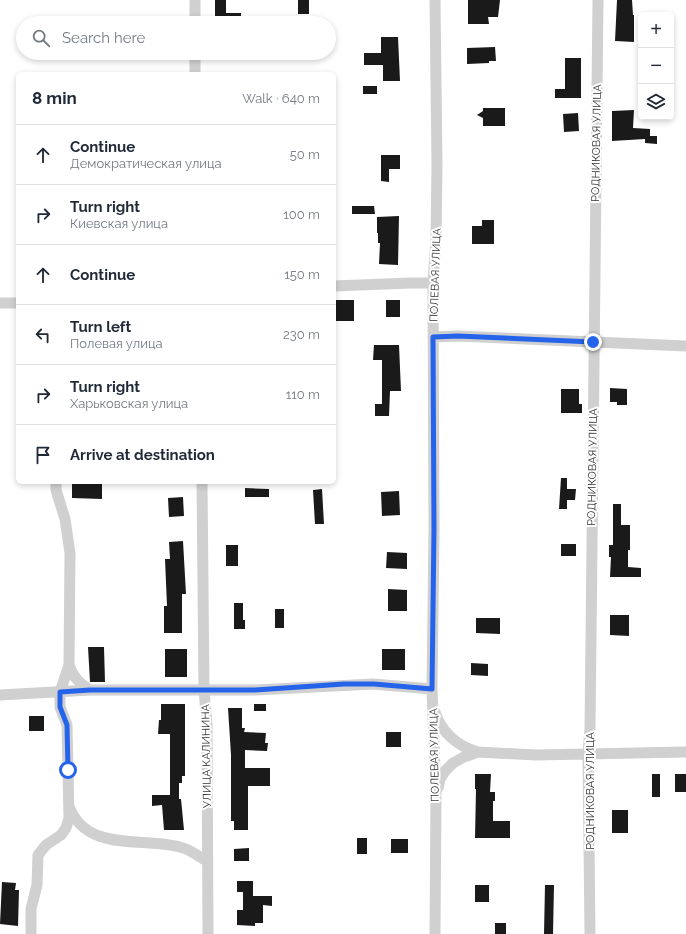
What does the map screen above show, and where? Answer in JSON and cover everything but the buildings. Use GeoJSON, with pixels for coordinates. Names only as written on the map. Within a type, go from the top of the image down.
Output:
{"type":"FeatureCollection","features":[{"type":"Feature","properties":{"kind":"street"},"geometry":{"type":"LineString","coordinates":[[194,0],[195,16]]}},
{"type":"Feature","properties":{"kind":"street","name":"ПОЛЕВАЯ УЛИЦА"},"geometry":{"type":"LineString","coordinates":[[435,0],[437,165],[436,240],[433,283],[434,529],[432,689],[436,797],[435,934]]}},
{"type":"Feature","properties":{"kind":"street","name":"РОДНИКОВАЯ УЛИЦА"},"geometry":{"type":"LineString","coordinates":[[590,934],[588,754],[590,721],[593,342],[598,0]]}},
{"type":"Feature","properties":{"kind":"street"},"geometry":{"type":"LineString","coordinates":[[195,60],[195,72]]}},
{"type":"Feature","properties":{"kind":"street"},"geometry":{"type":"LineString","coordinates":[[336,286],[433,283]]}},
{"type":"Feature","properties":{"kind":"street"},"geometry":{"type":"LineString","coordinates":[[0,303],[16,303]]}},
{"type":"Feature","properties":{"kind":"street"},"geometry":{"type":"LineString","coordinates":[[433,337],[458,336],[686,346]]}},
{"type":"Feature","properties":{"kind":"street"},"geometry":{"type":"LineString","coordinates":[[31,934],[31,909],[37,885],[38,855],[46,845],[61,836],[66,828],[68,818],[67,725],[60,707],[60,692],[68,665],[70,553],[65,519],[56,490],[56,484]]}},
{"type":"Feature","properties":{"kind":"street","name":"УЛИЦА КАЛИНИНА"},"geometry":{"type":"LineString","coordinates":[[202,484],[204,690],[207,725],[208,934]]}},
{"type":"Feature","properties":{"kind":"street"},"geometry":{"type":"LineString","coordinates":[[68,665],[75,679],[90,690]]}},
{"type":"Feature","properties":{"kind":"street"},"geometry":{"type":"LineString","coordinates":[[0,695],[90,690],[255,690],[344,684],[374,684],[432,689]]}},
{"type":"Feature","properties":{"kind":"street"},"geometry":{"type":"LineString","coordinates":[[433,707],[439,723],[448,735],[466,749],[478,752],[536,755],[686,752]]}},
{"type":"Feature","properties":{"kind":"street"},"geometry":{"type":"LineString","coordinates":[[436,797],[440,779],[445,771],[453,763],[478,752]]}},
{"type":"Feature","properties":{"kind":"street"},"geometry":{"type":"LineString","coordinates":[[68,804],[78,822],[89,832],[124,842],[170,845],[184,848],[207,861]]}},
{"type":"Feature","properties":{"kind":"route"},"geometry":{"type":"LineString","coordinates":[[68,770],[67,725],[60,707],[60,692],[90,690],[255,690],[344,684],[374,684],[432,689],[434,529],[433,337],[458,336],[593,342]]}}]}
